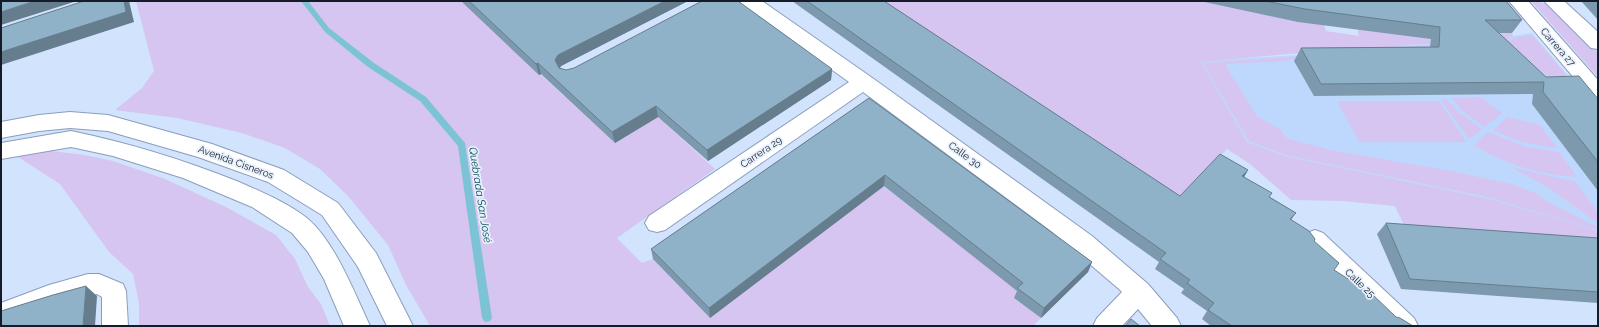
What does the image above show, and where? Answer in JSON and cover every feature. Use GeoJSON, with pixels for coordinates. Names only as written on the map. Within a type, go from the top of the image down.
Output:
{"type":"FeatureCollection","features":[{"type":"Feature","properties":{"kind":"street","name":"Calle 30"},"geometry":{"type":"LineString","coordinates":[[749,1],[864,82],[1083,241],[1139,291],[1168,326]]}},
{"type":"Feature","properties":{"kind":"street","name":"Carrera 27"},"geometry":{"type":"LineString","coordinates":[[1518,1],[1598,93]]}},
{"type":"Feature","properties":{"kind":"street"},"geometry":{"type":"LineString","coordinates":[[1554,1],[1598,44]]}},
{"type":"Feature","properties":{"kind":"street","name":"Carrera 29"},"geometry":{"type":"LineString","coordinates":[[657,223],[864,82]]}},
{"type":"Feature","properties":{"kind":"street","name":"Avenida Cisneros"},"geometry":{"type":"LineString","coordinates":[[1,130],[40,123],[70,120],[108,123],[204,150],[276,176],[330,209],[367,260],[400,326]]}},
{"type":"Feature","properties":{"kind":"street"},"geometry":{"type":"LineString","coordinates":[[1,151],[71,139],[114,148],[191,172],[260,201],[300,226],[316,245],[334,275],[357,326]]}},
{"type":"Feature","properties":{"kind":"street","name":"Calle 25"},"geometry":{"type":"LineString","coordinates":[[1315,240],[1405,326]]}},
{"type":"Feature","properties":{"kind":"street"},"geometry":{"type":"LineString","coordinates":[[1,314],[69,290],[96,284],[114,291],[115,326]]}},
{"type":"Feature","properties":{"kind":"street"},"geometry":{"type":"LineString","coordinates":[[1106,326],[1139,291]]}},
{"type":"Feature","properties":{"kind":"shaded area"},"geometry":{"type":"Polygon","coordinates":[[[136,1],[461,1],[615,143],[658,117],[715,169],[617,238],[642,263],[653,259],[710,318],[884,186],[1020,293],[1014,298],[1041,318],[1033,326],[430,326],[406,285],[388,245],[348,196],[320,169],[285,148],[242,133],[177,118],[115,110],[142,88],[154,71],[136,1]]]}},
{"type":"Feature","properties":{"kind":"shaded area"},"geometry":{"type":"Polygon","coordinates":[[[867,1],[1204,1],[1324,25],[1326,31],[1359,36],[1357,27],[1440,33],[1512,33],[1513,36],[1501,43],[1416,44],[1364,51],[1288,54],[1201,62],[1247,142],[1285,156],[1485,198],[1586,227],[1598,232],[1598,249],[1409,236],[1395,206],[1343,201],[1291,200],[1250,164],[1227,149],[1174,207],[867,1]]]}},
{"type":"Feature","properties":{"kind":"shaded area"},"geometry":{"type":"Polygon","coordinates":[[[1531,1],[1541,2],[1551,6],[1569,19],[1577,28],[1598,52],[1598,77],[1531,1]]]}},
{"type":"Feature","properties":{"kind":"shaded area"},"geometry":{"type":"Polygon","coordinates":[[[1532,33],[1598,112],[1598,232],[1485,198],[1285,156],[1247,142],[1200,61],[1364,51],[1416,44],[1501,43],[1513,36],[1532,33]]]}},
{"type":"Feature","properties":{"kind":"shaded area"},"geometry":{"type":"Polygon","coordinates":[[[1532,35],[1576,86],[1551,78],[1526,62],[1502,57],[1293,59],[1276,62],[1225,65],[1257,116],[1282,131],[1286,138],[1330,150],[1451,171],[1511,184],[1535,193],[1553,205],[1598,227],[1598,230],[1484,196],[1286,155],[1249,141],[1203,63],[1364,52],[1417,46],[1503,44],[1514,38],[1532,35]]]}},
{"type":"Feature","properties":{"kind":"shaded area"},"geometry":{"type":"Polygon","coordinates":[[[1480,97],[1502,113],[1485,127],[1465,113],[1451,98],[1480,97]]]}},
{"type":"Feature","properties":{"kind":"shaded area"},"geometry":{"type":"Polygon","coordinates":[[[1440,99],[1446,99],[1459,113],[1482,129],[1469,139],[1440,99]]]}},
{"type":"Feature","properties":{"kind":"shaded area"},"geometry":{"type":"Polygon","coordinates":[[[1337,101],[1439,101],[1466,142],[1359,142],[1337,101]]]}},
{"type":"Feature","properties":{"kind":"shaded area"},"geometry":{"type":"Polygon","coordinates":[[[1507,117],[1540,125],[1557,148],[1521,142],[1493,130],[1507,117]]]}},
{"type":"Feature","properties":{"kind":"shaded area"},"geometry":{"type":"Polygon","coordinates":[[[1488,132],[1526,147],[1559,152],[1577,177],[1537,171],[1510,163],[1485,152],[1474,145],[1488,132]]]}},
{"type":"Feature","properties":{"kind":"shaded area"},"geometry":{"type":"Polygon","coordinates":[[[51,151],[85,155],[113,161],[165,179],[226,207],[276,235],[295,259],[308,287],[321,304],[330,326],[139,326],[139,303],[133,274],[109,252],[60,184],[18,157],[51,151]]]}},
{"type":"Feature","properties":{"kind":"shaded area"},"geometry":{"type":"Polygon","coordinates":[[[1511,167],[1576,182],[1598,213],[1598,223],[1550,189],[1511,167]]]}},
{"type":"Feature","properties":{"kind":"building"},"geometry":{"type":"Polygon","coordinates":[[[1,1],[35,1],[1,12],[1,1]]]}},
{"type":"Feature","properties":{"kind":"building"},"geometry":{"type":"Polygon","coordinates":[[[84,1],[124,1],[126,12],[1,52],[1,28],[84,1]]]}},
{"type":"Feature","properties":{"kind":"building"},"geometry":{"type":"Polygon","coordinates":[[[469,1],[665,1],[558,55],[555,60],[559,68],[566,70],[574,68],[702,1],[738,1],[832,69],[707,150],[656,106],[612,132],[469,1]]]}},
{"type":"Feature","properties":{"kind":"building"},"geometry":{"type":"Polygon","coordinates":[[[807,1],[884,1],[1180,196],[1220,154],[1248,170],[1242,176],[1272,193],[1269,197],[1296,213],[1290,219],[1309,231],[1315,239],[1314,241],[1339,263],[1334,270],[1372,294],[1396,317],[1413,326],[1232,326],[1208,310],[1214,303],[1187,283],[1190,280],[1160,259],[1166,253],[807,1]]]}},
{"type":"Feature","properties":{"kind":"building"},"geometry":{"type":"Polygon","coordinates":[[[1265,1],[1506,1],[1522,20],[1485,20],[1546,77],[1579,76],[1598,99],[1598,162],[1543,92],[1544,82],[1321,84],[1301,48],[1439,47],[1440,27],[1305,9],[1265,1]]]}},
{"type":"Feature","properties":{"kind":"building"},"geometry":{"type":"Polygon","coordinates":[[[869,98],[1092,262],[1044,308],[1017,288],[1023,283],[885,175],[709,308],[651,249],[869,98]]]}},
{"type":"Feature","properties":{"kind":"building"},"geometry":{"type":"Polygon","coordinates":[[[1386,223],[1598,238],[1598,292],[1410,279],[1386,223]]]}},
{"type":"Feature","properties":{"kind":"building"},"geometry":{"type":"Polygon","coordinates":[[[86,286],[83,326],[1,326],[1,311],[86,286]]]}},
{"type":"Feature","properties":{"kind":"building"},"geometry":{"type":"Polygon","coordinates":[[[1131,319],[1140,326],[1125,326],[1131,319]]]}},
{"type":"Feature","properties":{"kind":"waterway","name":"Quebrada San José"},"geometry":{"type":"LineString","coordinates":[[304,1],[327,30],[371,65],[423,99],[462,145],[487,318]]}}]}
